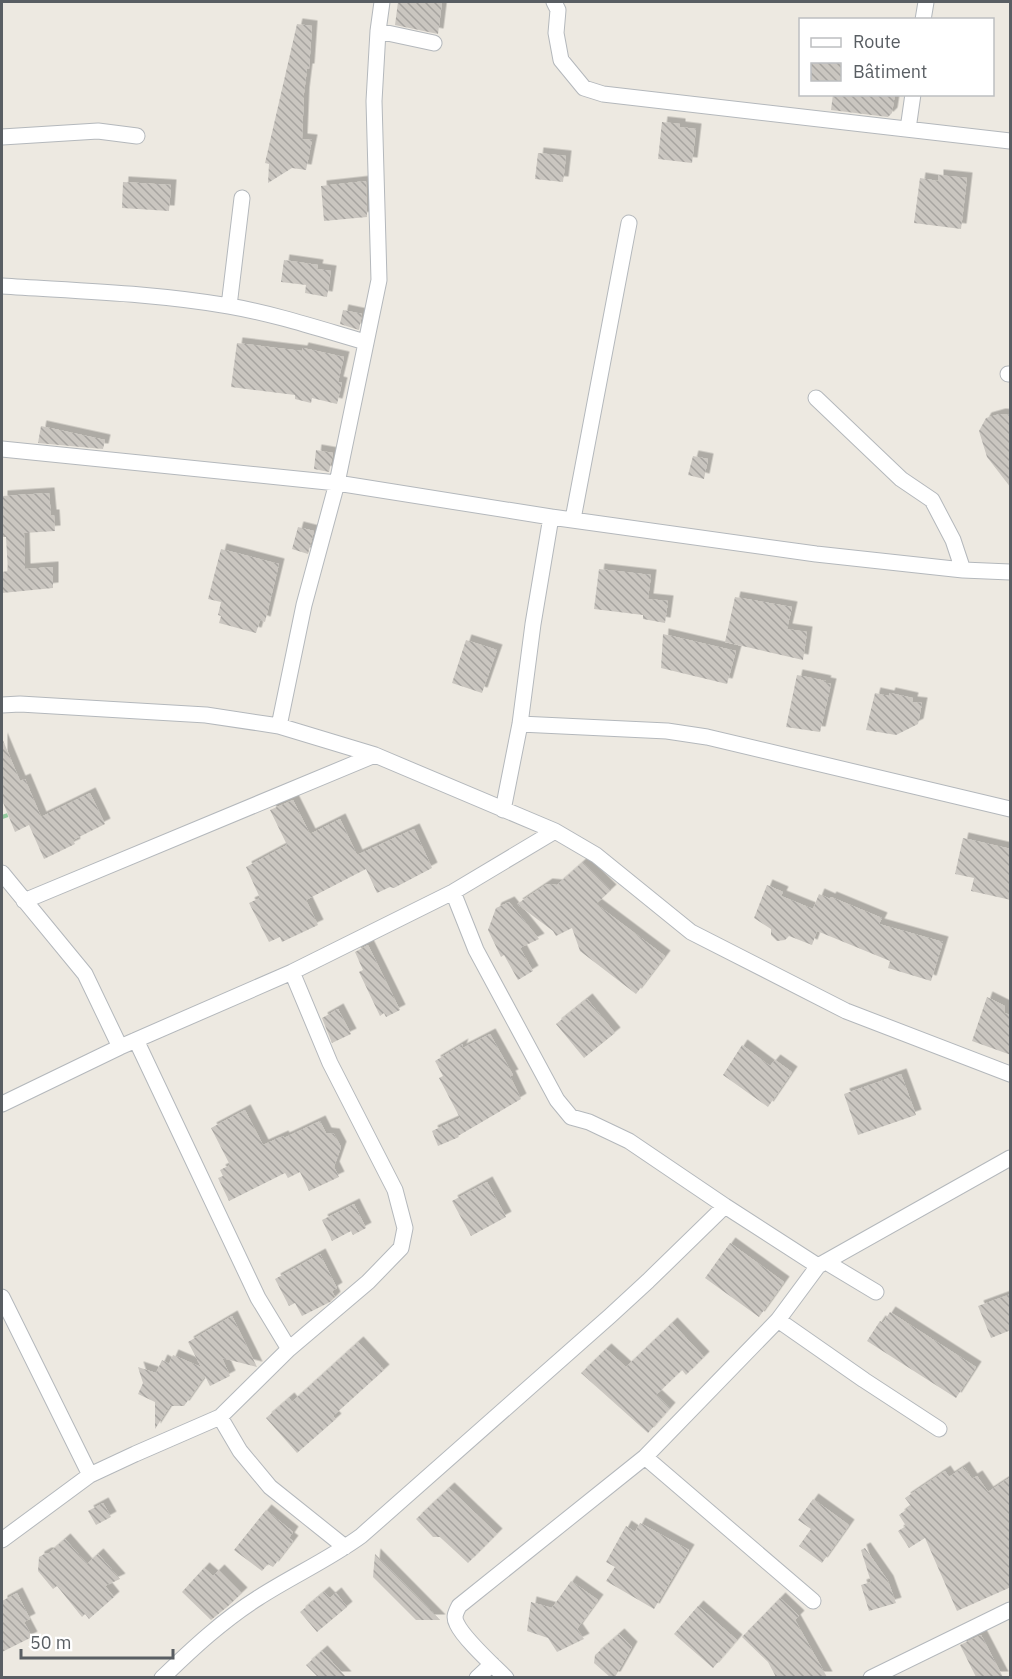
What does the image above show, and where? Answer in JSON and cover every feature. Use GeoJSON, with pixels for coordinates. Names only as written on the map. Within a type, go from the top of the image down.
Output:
{"type":"FeatureCollection","features":[{"type":"Feature","properties":{"kind":"street"},"geometry":{"type":"LineString","coordinates":[[279,726],[304,605],[337,483],[365,342],[380,280],[374,101],[382,2]]}},
{"type":"Feature","properties":{"kind":"street"},"geometry":{"type":"LineString","coordinates":[[554,2],[558,10],[556,33],[561,60],[584,88],[603,94],[1011,141]]}},
{"type":"Feature","properties":{"kind":"street"},"geometry":{"type":"LineString","coordinates":[[923,18],[926,2]]}},
{"type":"Feature","properties":{"kind":"street"},"geometry":{"type":"LineString","coordinates":[[378,31],[435,43]]}},
{"type":"Feature","properties":{"kind":"street"},"geometry":{"type":"LineString","coordinates":[[908,129],[913,96]]}},
{"type":"Feature","properties":{"kind":"street"},"geometry":{"type":"LineString","coordinates":[[2,137],[98,131],[137,136]]}},
{"type":"Feature","properties":{"kind":"street"},"geometry":{"type":"LineString","coordinates":[[229,306],[242,198]]}},
{"type":"Feature","properties":{"kind":"street"},"geometry":{"type":"LineString","coordinates":[[573,519],[629,223]]}},
{"type":"Feature","properties":{"kind":"street"},"geometry":{"type":"LineString","coordinates":[[2,286],[152,296],[229,306],[274,316],[365,342]]}},
{"type":"Feature","properties":{"kind":"street"},"geometry":{"type":"LineString","coordinates":[[816,398],[901,479],[932,500],[954,540],[963,570]]}},
{"type":"Feature","properties":{"kind":"street"},"geometry":{"type":"LineString","coordinates":[[2,449],[337,483],[551,517],[816,554],[963,570],[1011,572]]}},
{"type":"Feature","properties":{"kind":"street"},"geometry":{"type":"LineString","coordinates":[[503,810],[520,724],[533,624],[551,517]]}},
{"type":"Feature","properties":{"kind":"street"},"geometry":{"type":"LineString","coordinates":[[2,705],[206,714],[279,726],[375,755],[555,831],[596,855],[691,933],[846,1011],[1011,1074]]}},
{"type":"Feature","properties":{"kind":"street"},"geometry":{"type":"LineString","coordinates":[[520,724],[667,731],[707,737],[1011,809]]}},
{"type":"Feature","properties":{"kind":"street"},"geometry":{"type":"LineString","coordinates":[[24,901],[375,755]]}},
{"type":"Feature","properties":{"kind":"street"},"geometry":{"type":"LineString","coordinates":[[2,1104],[120,1047],[292,972],[453,892],[555,831]]}},
{"type":"Feature","properties":{"kind":"street"},"geometry":{"type":"LineString","coordinates":[[2,873],[85,974],[120,1047]]}},
{"type":"Feature","properties":{"kind":"street"},"geometry":{"type":"LineString","coordinates":[[453,892],[482,960],[557,1100],[571,1117],[589,1122],[629,1141],[725,1206],[822,1264],[876,1292]]}},
{"type":"Feature","properties":{"kind":"street"},"geometry":{"type":"LineString","coordinates":[[2,1540],[90,1475],[220,1418],[289,1349],[368,1282],[401,1248],[405,1228],[395,1190],[330,1063],[292,972]]}},
{"type":"Feature","properties":{"kind":"street"},"geometry":{"type":"LineString","coordinates":[[136,1040],[258,1298],[289,1349]]}},
{"type":"Feature","properties":{"kind":"street"},"geometry":{"type":"LineString","coordinates":[[506,1677],[456,1624],[455,1613],[459,1606],[645,1458],[778,1320],[822,1264],[1011,1158]]}},
{"type":"Feature","properties":{"kind":"street"},"geometry":{"type":"LineString","coordinates":[[162,1677],[232,1615],[361,1536],[610,1316],[725,1206]]}},
{"type":"Feature","properties":{"kind":"street"},"geometry":{"type":"LineString","coordinates":[[2,1297],[90,1475]]}},
{"type":"Feature","properties":{"kind":"street"},"geometry":{"type":"LineString","coordinates":[[778,1320],[881,1392],[939,1429]]}},
{"type":"Feature","properties":{"kind":"street"},"geometry":{"type":"LineString","coordinates":[[220,1418],[240,1451],[270,1487],[345,1547]]}},
{"type":"Feature","properties":{"kind":"street"},"geometry":{"type":"LineString","coordinates":[[645,1458],[813,1601]]}},
{"type":"Feature","properties":{"kind":"street"},"geometry":{"type":"LineString","coordinates":[[871,1677],[1011,1610]]}},
{"type":"Feature","properties":{"kind":"street"},"geometry":{"type":"LineString","coordinates":[[477,1677],[492,1664]]}},
{"type":"Feature","properties":{"kind":"path"},"geometry":{"type":"LineString","coordinates":[[2,817],[8,815]]}},
{"type":"Feature","properties":{"kind":"building"},"geometry":{"type":"Polygon","coordinates":[[[398,2],[442,2],[438,34],[395,25],[398,2]]]}},
{"type":"Feature","properties":{"kind":"building"},"geometry":{"type":"Polygon","coordinates":[[[297,24],[312,26],[309,69],[307,69],[304,93],[302,139],[312,140],[306,170],[292,168],[268,183],[269,164],[265,163],[297,24]]]}},
{"type":"Feature","properties":{"kind":"building"},"geometry":{"type":"Polygon","coordinates":[[[833,96],[895,96],[892,113],[888,117],[831,110],[833,96]]]}},
{"type":"Feature","properties":{"kind":"building"},"geometry":{"type":"Polygon","coordinates":[[[662,122],[696,129],[692,163],[658,159],[662,122]]]}},
{"type":"Feature","properties":{"kind":"building"},"geometry":{"type":"Polygon","coordinates":[[[538,153],[566,156],[563,182],[535,179],[538,153]]]}},
{"type":"Feature","properties":{"kind":"building"},"geometry":{"type":"Polygon","coordinates":[[[938,175],[967,178],[961,229],[914,223],[920,178],[938,181],[938,175]]]}},
{"type":"Feature","properties":{"kind":"building"},"geometry":{"type":"Polygon","coordinates":[[[366,181],[367,217],[324,221],[321,186],[366,181]]]}},
{"type":"Feature","properties":{"kind":"building"},"geometry":{"type":"Polygon","coordinates":[[[123,182],[171,185],[169,211],[122,208],[123,182]]]}},
{"type":"Feature","properties":{"kind":"building"},"geometry":{"type":"Polygon","coordinates":[[[284,260],[318,265],[317,269],[331,271],[327,297],[305,293],[306,285],[281,282],[284,260]]]}},
{"type":"Feature","properties":{"kind":"building"},"geometry":{"type":"Polygon","coordinates":[[[343,310],[362,314],[359,330],[340,324],[343,310]]]}},
{"type":"Feature","properties":{"kind":"building"},"geometry":{"type":"Polygon","coordinates":[[[237,343],[302,351],[303,348],[344,357],[338,382],[342,383],[337,404],[312,398],[311,403],[295,399],[295,395],[231,387],[237,343]]]}},
{"type":"Feature","properties":{"kind":"building"},"geometry":{"type":"Polygon","coordinates":[[[1000,414],[1011,415],[1011,488],[987,457],[979,431],[986,418],[1000,414]]]}},
{"type":"Feature","properties":{"kind":"building"},"geometry":{"type":"Polygon","coordinates":[[[41,426],[105,440],[103,449],[38,443],[41,426]]]}},
{"type":"Feature","properties":{"kind":"building"},"geometry":{"type":"Polygon","coordinates":[[[316,450],[333,453],[329,472],[314,469],[316,450]]]}},
{"type":"Feature","properties":{"kind":"building"},"geometry":{"type":"Polygon","coordinates":[[[693,456],[708,459],[704,479],[688,475],[693,456]]]}},
{"type":"Feature","properties":{"kind":"building"},"geometry":{"type":"Polygon","coordinates":[[[49,493],[55,531],[24,533],[25,569],[53,567],[53,588],[2,593],[2,572],[8,571],[6,537],[2,537],[2,496],[49,493]]]}},
{"type":"Feature","properties":{"kind":"building"},"geometry":{"type":"Polygon","coordinates":[[[298,527],[314,531],[308,554],[292,549],[298,527]]]}},
{"type":"Feature","properties":{"kind":"building"},"geometry":{"type":"Polygon","coordinates":[[[221,549],[279,564],[265,622],[260,620],[256,633],[219,623],[221,602],[208,599],[221,549]]]}},
{"type":"Feature","properties":{"kind":"building"},"geometry":{"type":"Polygon","coordinates":[[[599,569],[651,575],[648,599],[668,601],[665,623],[643,619],[643,615],[594,609],[599,569]]]}},
{"type":"Feature","properties":{"kind":"building"},"geometry":{"type":"Polygon","coordinates":[[[735,597],[792,607],[787,629],[807,632],[803,660],[725,642],[735,597]]]}},
{"type":"Feature","properties":{"kind":"building"},"geometry":{"type":"Polygon","coordinates":[[[663,634],[736,651],[727,684],[661,668],[663,634]]]}},
{"type":"Feature","properties":{"kind":"building"},"geometry":{"type":"Polygon","coordinates":[[[466,640],[497,650],[482,693],[452,683],[466,640]]]}},
{"type":"Feature","properties":{"kind":"building"},"geometry":{"type":"Polygon","coordinates":[[[797,675],[831,684],[820,732],[786,727],[797,675]]]}},
{"type":"Feature","properties":{"kind":"building"},"geometry":{"type":"Polygon","coordinates":[[[875,693],[889,696],[890,693],[913,698],[912,702],[922,703],[918,724],[896,735],[866,730],[875,693]]]}},
{"type":"Feature","properties":{"kind":"building"},"geometry":{"type":"Polygon","coordinates":[[[2,738],[20,781],[25,779],[41,817],[90,793],[105,824],[73,840],[75,844],[44,859],[29,825],[15,832],[2,800],[2,738]]]}},
{"type":"Feature","properties":{"kind":"building"},"geometry":{"type":"Polygon","coordinates":[[[293,800],[310,834],[340,819],[357,855],[414,829],[432,868],[394,888],[390,887],[377,893],[366,869],[306,900],[318,925],[282,942],[280,937],[269,942],[249,903],[260,898],[246,867],[287,845],[270,810],[293,800]]]}},
{"type":"Feature","properties":{"kind":"building"},"geometry":{"type":"Polygon","coordinates":[[[963,838],[1011,849],[1011,900],[971,891],[974,878],[955,874],[963,838]]]}},
{"type":"Feature","properties":{"kind":"building"},"geometry":{"type":"Polygon","coordinates":[[[583,862],[611,890],[596,904],[665,956],[636,994],[580,951],[572,928],[556,936],[553,931],[517,904],[547,884],[557,885],[583,862]]]}},
{"type":"Feature","properties":{"kind":"building"},"geometry":{"type":"Polygon","coordinates":[[[767,885],[783,892],[781,896],[813,909],[819,894],[830,899],[831,897],[882,918],[879,924],[943,942],[931,981],[888,968],[890,961],[817,931],[812,945],[789,936],[785,940],[777,941],[771,935],[771,929],[754,918],[767,885]]]}},
{"type":"Feature","properties":{"kind":"building"},"geometry":{"type":"Polygon","coordinates":[[[509,902],[539,939],[520,948],[533,971],[518,980],[504,955],[501,957],[488,930],[496,908],[509,902]]]}},
{"type":"Feature","properties":{"kind":"building"},"geometry":{"type":"Polygon","coordinates":[[[368,945],[400,1010],[386,1017],[384,1013],[380,1016],[359,972],[363,970],[355,952],[368,945]]]}},
{"type":"Feature","properties":{"kind":"building"},"geometry":{"type":"Polygon","coordinates":[[[987,997],[1005,1006],[1004,1013],[1011,1015],[1011,1055],[972,1041],[987,997]]]}},
{"type":"Feature","properties":{"kind":"building"},"geometry":{"type":"Polygon","coordinates":[[[587,999],[615,1033],[584,1058],[556,1024],[587,999]]]}},
{"type":"Feature","properties":{"kind":"building"},"geometry":{"type":"Polygon","coordinates":[[[338,1009],[351,1034],[332,1043],[322,1018],[338,1009]]]}},
{"type":"Feature","properties":{"kind":"building"},"geometry":{"type":"Polygon","coordinates":[[[490,1034],[513,1075],[510,1076],[521,1099],[459,1137],[438,1146],[432,1131],[460,1118],[439,1078],[443,1076],[435,1061],[463,1044],[461,1049],[490,1034]]]}},
{"type":"Feature","properties":{"kind":"building"},"geometry":{"type":"Polygon","coordinates":[[[742,1045],[770,1066],[775,1060],[792,1072],[768,1107],[723,1075],[742,1045]]]}},
{"type":"Feature","properties":{"kind":"building"},"geometry":{"type":"Polygon","coordinates":[[[901,1074],[916,1115],[858,1135],[844,1094],[901,1074]]]}},
{"type":"Feature","properties":{"kind":"building"},"geometry":{"type":"Polygon","coordinates":[[[245,1110],[263,1145],[320,1121],[326,1133],[334,1134],[341,1147],[334,1167],[339,1177],[309,1191],[300,1172],[288,1178],[285,1173],[229,1201],[218,1178],[223,1176],[220,1170],[230,1165],[211,1128],[245,1110]]]}},
{"type":"Feature","properties":{"kind":"building"},"geometry":{"type":"Polygon","coordinates":[[[487,1182],[506,1217],[471,1236],[452,1201],[487,1182]]]}},
{"type":"Feature","properties":{"kind":"building"},"geometry":{"type":"Polygon","coordinates":[[[354,1204],[366,1228],[353,1235],[351,1231],[332,1241],[322,1220],[354,1204]]]}},
{"type":"Feature","properties":{"kind":"building"},"geometry":{"type":"Polygon","coordinates":[[[730,1243],[784,1282],[759,1317],[705,1278],[730,1243]]]}},
{"type":"Feature","properties":{"kind":"building"},"geometry":{"type":"Polygon","coordinates":[[[320,1254],[337,1288],[332,1291],[335,1297],[330,1302],[302,1316],[295,1303],[289,1306],[275,1279],[320,1254]]]}},
{"type":"Feature","properties":{"kind":"building"},"geometry":{"type":"Polygon","coordinates":[[[1011,1294],[1011,1330],[991,1338],[978,1306],[1011,1294]]]}},
{"type":"Feature","properties":{"kind":"building"},"geometry":{"type":"Polygon","coordinates":[[[890,1312],[976,1367],[956,1398],[867,1341],[880,1321],[883,1323],[890,1312]]]}},
{"type":"Feature","properties":{"kind":"building"},"geometry":{"type":"Polygon","coordinates":[[[232,1316],[257,1367],[222,1358],[230,1376],[210,1386],[205,1376],[184,1406],[170,1406],[155,1429],[155,1402],[138,1394],[143,1383],[138,1367],[156,1373],[162,1360],[169,1364],[173,1355],[201,1367],[188,1342],[232,1316]]]}},
{"type":"Feature","properties":{"kind":"building"},"geometry":{"type":"Polygon","coordinates":[[[672,1323],[704,1357],[686,1375],[682,1370],[656,1395],[670,1408],[648,1433],[581,1373],[606,1349],[626,1367],[672,1323]]]}},
{"type":"Feature","properties":{"kind":"building"},"geometry":{"type":"Polygon","coordinates":[[[358,1342],[384,1370],[333,1416],[336,1419],[297,1453],[266,1418],[289,1398],[292,1402],[358,1342]]]}},
{"type":"Feature","properties":{"kind":"building"},"geometry":{"type":"Polygon","coordinates":[[[964,1467],[972,1479],[977,1476],[988,1492],[1011,1477],[1011,1587],[957,1611],[925,1538],[909,1548],[898,1531],[906,1526],[899,1515],[911,1506],[905,1498],[945,1471],[949,1477],[964,1467]]]}},
{"type":"Feature","properties":{"kind":"building"},"geometry":{"type":"Polygon","coordinates":[[[449,1488],[497,1534],[468,1563],[440,1537],[433,1537],[416,1519],[449,1488]]]}},
{"type":"Feature","properties":{"kind":"building"},"geometry":{"type":"Polygon","coordinates":[[[813,1499],[849,1525],[822,1563],[799,1546],[811,1529],[798,1520],[813,1499]]]}},
{"type":"Feature","properties":{"kind":"building"},"geometry":{"type":"Polygon","coordinates":[[[103,1503],[111,1517],[96,1525],[88,1511],[103,1503]]]}},
{"type":"Feature","properties":{"kind":"building"},"geometry":{"type":"Polygon","coordinates":[[[266,1510],[293,1532],[289,1538],[293,1541],[273,1567],[268,1564],[262,1571],[234,1550],[266,1510]]]}},
{"type":"Feature","properties":{"kind":"building"},"geometry":{"type":"Polygon","coordinates":[[[640,1523],[689,1550],[654,1609],[606,1581],[615,1567],[606,1562],[626,1526],[635,1532],[640,1523]]]}},
{"type":"Feature","properties":{"kind":"building"},"geometry":{"type":"Polygon","coordinates":[[[65,1539],[87,1564],[98,1554],[120,1579],[105,1586],[114,1597],[89,1619],[85,1614],[82,1617],[57,1586],[53,1589],[38,1571],[39,1557],[49,1553],[65,1539]]]}},
{"type":"Feature","properties":{"kind":"building"},"geometry":{"type":"Polygon","coordinates":[[[865,1548],[888,1581],[896,1603],[869,1611],[861,1585],[871,1582],[861,1550],[865,1548]]]}},
{"type":"Feature","properties":{"kind":"building"},"geometry":{"type":"Polygon","coordinates":[[[375,1554],[440,1620],[416,1620],[373,1577],[375,1554]]]}},
{"type":"Feature","properties":{"kind":"building"},"geometry":{"type":"Polygon","coordinates":[[[204,1568],[213,1576],[219,1570],[242,1593],[211,1620],[182,1592],[204,1568]]]}},
{"type":"Feature","properties":{"kind":"building"},"geometry":{"type":"Polygon","coordinates":[[[571,1581],[598,1600],[577,1629],[584,1639],[557,1652],[548,1638],[527,1631],[531,1602],[552,1608],[571,1581]]]}},
{"type":"Feature","properties":{"kind":"building"},"geometry":{"type":"Polygon","coordinates":[[[324,1592],[330,1598],[336,1593],[347,1607],[317,1632],[300,1612],[324,1592]]]}},
{"type":"Feature","properties":{"kind":"building"},"geometry":{"type":"Polygon","coordinates":[[[17,1593],[30,1619],[24,1622],[32,1637],[2,1652],[2,1601],[17,1593]]]}},
{"type":"Feature","properties":{"kind":"building"},"geometry":{"type":"Polygon","coordinates":[[[780,1598],[799,1616],[795,1620],[827,1677],[776,1677],[768,1662],[742,1637],[780,1598]]]}},
{"type":"Feature","properties":{"kind":"building"},"geometry":{"type":"Polygon","coordinates":[[[698,1606],[737,1640],[713,1668],[674,1634],[698,1606]]]}},
{"type":"Feature","properties":{"kind":"building"},"geometry":{"type":"Polygon","coordinates":[[[619,1634],[632,1647],[615,1677],[610,1677],[594,1663],[595,1655],[619,1634]]]}},
{"type":"Feature","properties":{"kind":"building"},"geometry":{"type":"Polygon","coordinates":[[[981,1635],[1003,1677],[976,1677],[960,1645],[981,1635]]]}},
{"type":"Feature","properties":{"kind":"building"},"geometry":{"type":"Polygon","coordinates":[[[322,1651],[346,1677],[318,1677],[306,1665],[322,1651]]]}}]}
